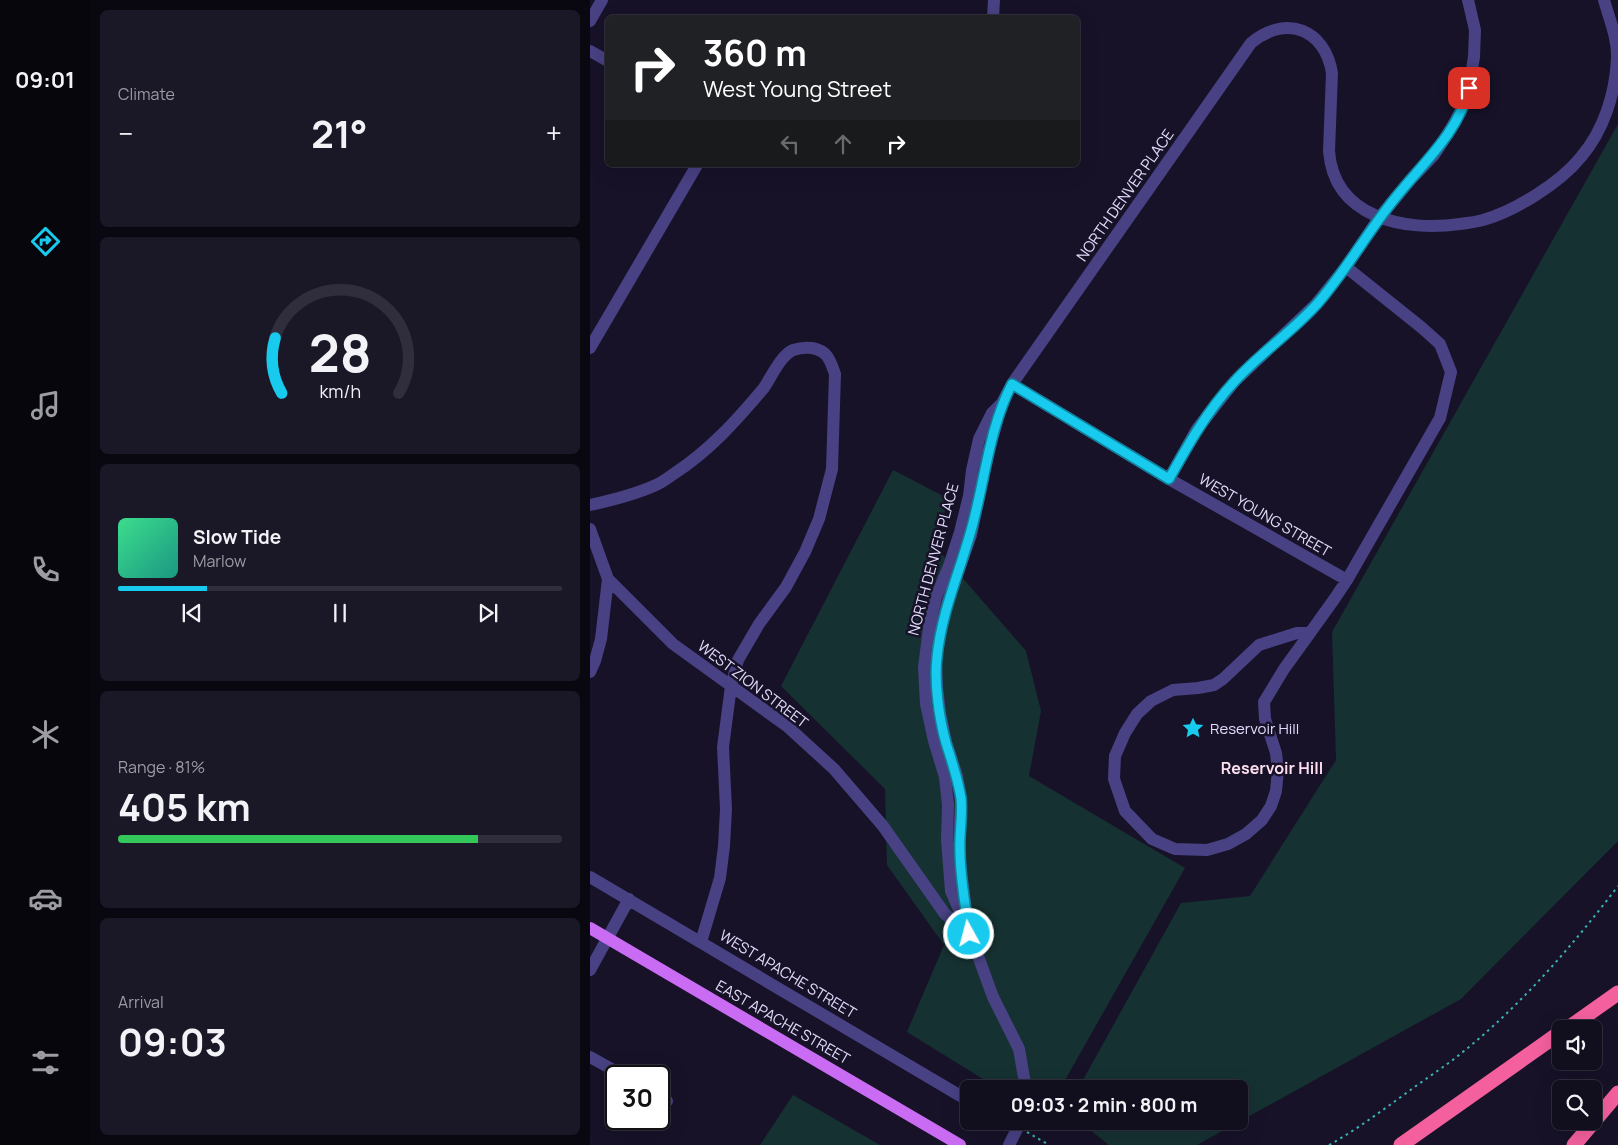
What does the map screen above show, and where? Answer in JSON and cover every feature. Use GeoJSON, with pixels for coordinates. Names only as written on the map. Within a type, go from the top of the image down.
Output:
{"type":"FeatureCollection","features":[{"type":"Feature","properties":{"kind":"highway"},"geometry":{"type":"LineString","coordinates":[[1580,1020],[1618,993]]}},
{"type":"Feature","properties":{"kind":"highway"},"geometry":{"type":"LineString","coordinates":[[1401,1145],[1552,1038]]}},
{"type":"Feature","properties":{"kind":"highway"},"geometry":{"type":"LineString","coordinates":[[1574,1145],[1618,1092]]}},
{"type":"Feature","properties":{"kind":"main road","name":"EAST APACHE STREET"},"geometry":{"type":"LineString","coordinates":[[590,928],[960,1145]]}},
{"type":"Feature","properties":{"kind":"street"},"geometry":{"type":"LineString","coordinates":[[590,22],[602,0]]}},
{"type":"Feature","properties":{"kind":"street"},"geometry":{"type":"LineString","coordinates":[[993,15],[994,0]]}},
{"type":"Feature","properties":{"kind":"street"},"geometry":{"type":"LineString","coordinates":[[1169,479],[1197,429],[1234,382],[1316,304],[1346,268],[1379,218],[1434,155],[1452,127],[1467,99],[1474,57],[1475,30],[1468,0]]}},
{"type":"Feature","properties":{"kind":"street"},"geometry":{"type":"LineString","coordinates":[[1379,218],[1404,223],[1442,226],[1483,220],[1525,203],[1557,180],[1575,163],[1581,157],[1605,117],[1613,92],[1617,57],[1614,36],[1604,0]]}},
{"type":"Feature","properties":{"kind":"street","name":"NORTH DENVER PLACE"},"geometry":{"type":"LineString","coordinates":[[1024,1080],[1019,1049],[993,997],[951,891],[947,840],[948,805],[945,777],[934,741],[926,704],[924,667],[929,628],[936,597],[960,532],[979,439],[992,413],[1002,403],[1012,384],[1251,43],[1262,34],[1287,27],[1299,30],[1311,35],[1326,51],[1332,73],[1330,164],[1339,186],[1352,201],[1366,212],[1379,218]]}},
{"type":"Feature","properties":{"kind":"street"},"geometry":{"type":"LineString","coordinates":[[590,51],[605,59]]}},
{"type":"Feature","properties":{"kind":"street"},"geometry":{"type":"LineString","coordinates":[[590,348],[695,167]]}},
{"type":"Feature","properties":{"kind":"street"},"geometry":{"type":"LineString","coordinates":[[1310,632],[1296,633],[1259,645],[1223,679],[1214,684],[1198,688],[1173,690],[1151,701],[1138,714],[1125,733],[1115,756],[1114,779],[1125,811],[1152,839],[1175,849],[1207,850],[1228,844],[1246,834],[1262,820],[1271,806],[1276,791],[1278,770],[1276,753],[1265,719],[1264,702],[1284,669],[1347,580],[1440,418],[1451,372],[1440,344],[1346,268]]}},
{"type":"Feature","properties":{"kind":"street"},"geometry":{"type":"LineString","coordinates":[[590,504],[633,494],[658,484],[693,461],[738,418],[765,386],[780,362],[791,351],[802,347],[822,351],[830,360],[835,374],[832,468],[819,519],[805,552],[786,587],[759,624],[738,660],[731,686],[724,746],[726,809],[724,846],[720,878],[701,942]]}},
{"type":"Feature","properties":{"kind":"street","name":"WEST YOUNG STREET"},"geometry":{"type":"LineString","coordinates":[[1012,384],[1169,479],[1347,580]]}},
{"type":"Feature","properties":{"kind":"street"},"geometry":{"type":"LineString","coordinates":[[590,529],[608,579],[601,639],[590,672]]}},
{"type":"Feature","properties":{"kind":"street","name":"WEST ZION STREET"},"geometry":{"type":"LineString","coordinates":[[608,579],[673,644],[788,727],[834,770],[883,826],[944,914],[969,934]]}},
{"type":"Feature","properties":{"kind":"street","name":"WEST APACHE STREET"},"geometry":{"type":"LineString","coordinates":[[590,877],[960,1096]]}},
{"type":"Feature","properties":{"kind":"street"},"geometry":{"type":"LineString","coordinates":[[590,970],[629,899]]}},
{"type":"Feature","properties":{"kind":"street"},"geometry":{"type":"LineString","coordinates":[[590,1057],[605,1065]]}},
{"type":"Feature","properties":{"kind":"street"},"geometry":{"type":"LineString","coordinates":[[1009,1145],[1016,1130]]}},
{"type":"Feature","properties":{"kind":"path"},"geometry":{"type":"LineString","coordinates":[[1329,1145],[1354,1130],[1455,1058],[1481,1036],[1539,980],[1572,944],[1618,886]]}},
{"type":"Feature","properties":{"kind":"path"},"geometry":{"type":"LineString","coordinates":[[1025,1130],[1049,1145]]}},
{"type":"Feature","properties":{"kind":"green space"},"geometry":{"type":"Polygon","coordinates":[[[1618,124],[1618,841],[1461,999],[1248,1117],[1248,1080],[1083,1080],[1181,903],[1250,896],[1336,760],[1332,632],[1618,124]]]}},
{"type":"Feature","properties":{"kind":"green space"},"geometry":{"type":"Polygon","coordinates":[[[893,470],[949,499],[934,545],[1026,651],[1041,711],[1029,776],[1185,868],[1065,1080],[984,1080],[907,1032],[944,945],[887,865],[885,789],[781,686],[893,470]]]}},
{"type":"Feature","properties":{"kind":"green space"},"geometry":{"type":"Polygon","coordinates":[[[793,1095],[880,1145],[760,1145],[793,1095]]]}},
{"type":"Feature","properties":{"kind":"green space"},"geometry":{"type":"Polygon","coordinates":[[[1090,1130],[1224,1130],[1197,1145],[1109,1145],[1090,1130]]]}},
{"type":"Feature","properties":{"kind":"place","name":"Reservoir Hill"},"geometry":{"type":"Point","coordinates":[1193,728]}},
{"type":"Feature","properties":{"kind":"district","name":"Reservoir Hill"},"geometry":{"type":"Point","coordinates":[1272,768]}},
{"type":"Feature","properties":{"kind":"route"},"geometry":{"type":"LineString","coordinates":[[969,934],[959,849],[961,800],[957,776],[946,742],[940,714],[936,659],[948,601],[971,535],[988,453],[1002,403],[1012,384],[1169,479],[1197,429],[1234,382],[1316,304],[1346,268],[1379,218],[1434,155],[1467,99],[1469,88]]}}]}
